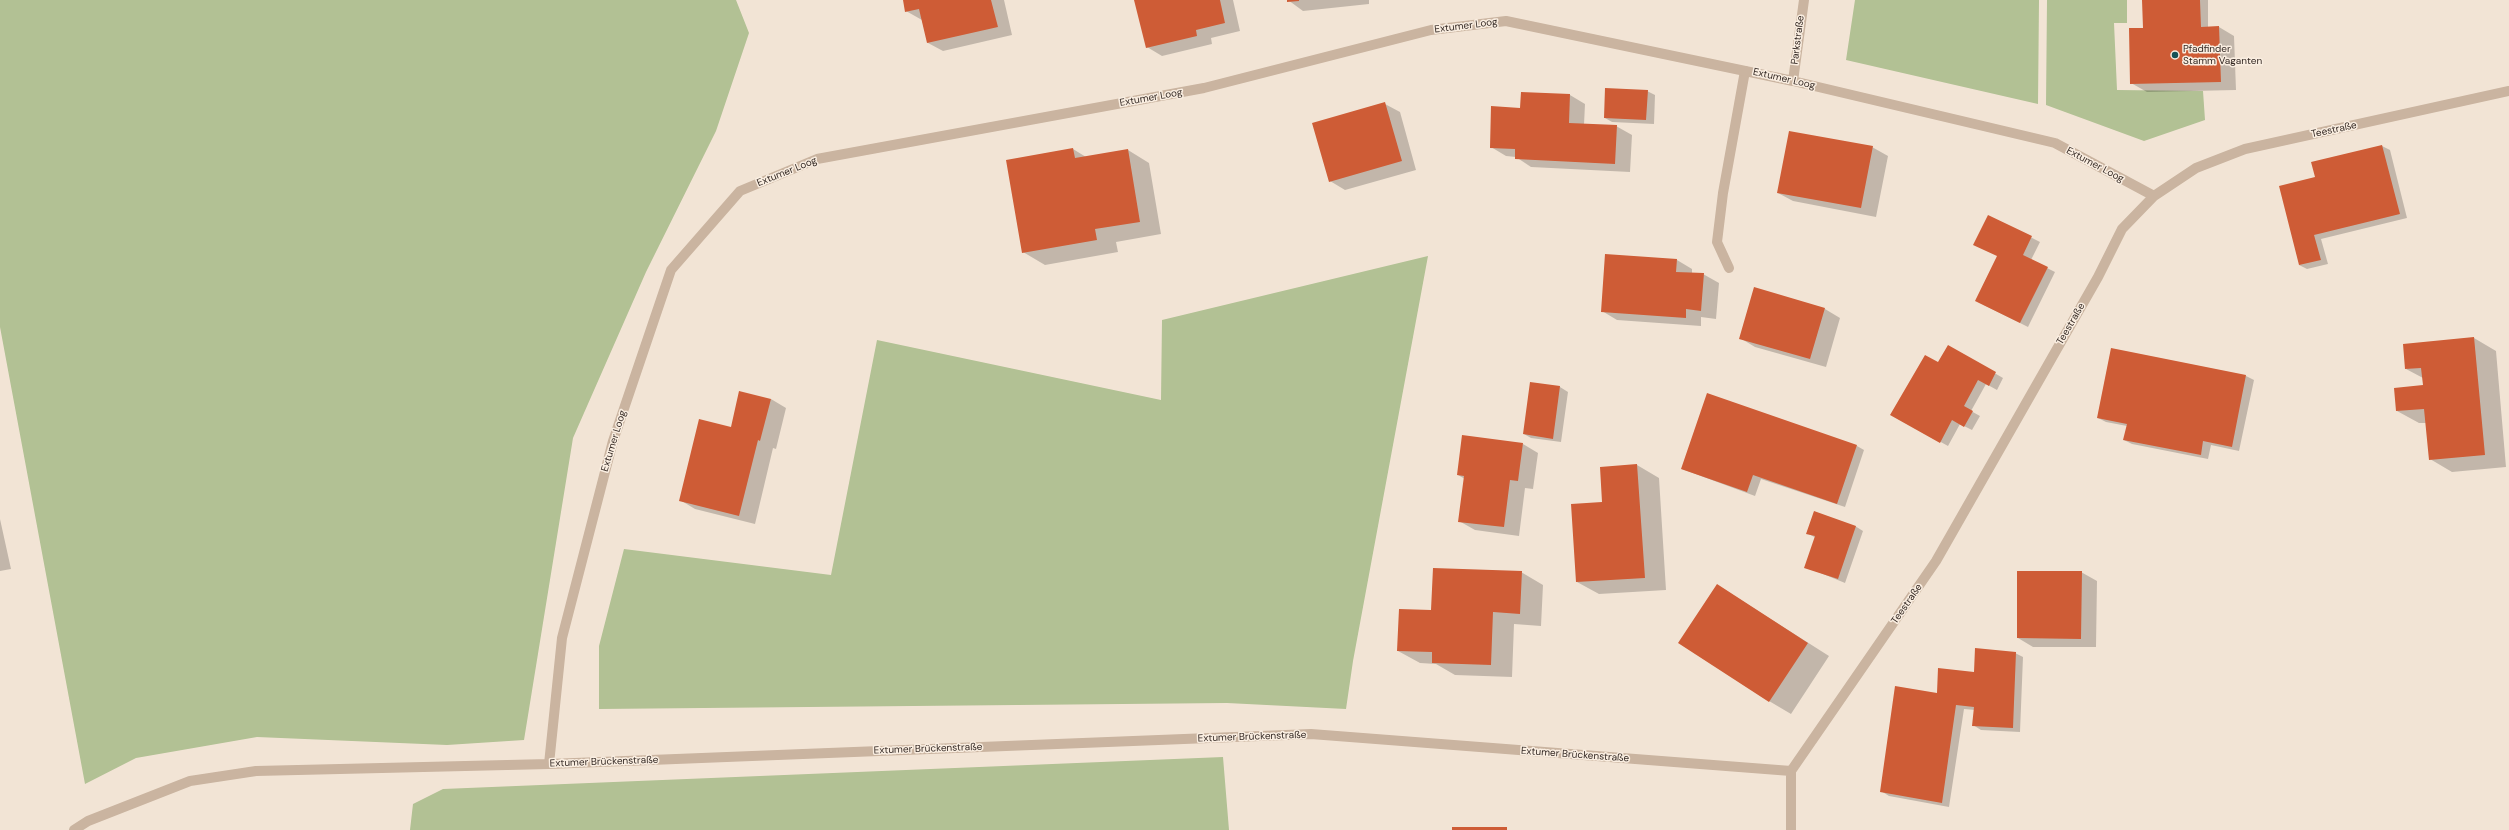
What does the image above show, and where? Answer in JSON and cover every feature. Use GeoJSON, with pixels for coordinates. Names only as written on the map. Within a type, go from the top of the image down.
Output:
{"type":"FeatureCollection","features":[{"type":"Feature","properties":{"kind":"street","name":"Parkstraße"},"geometry":{"type":"LineString","coordinates":[[1793,81],[1804,0]]}},
{"type":"Feature","properties":{"kind":"street","name":"Extumer Loog"},"geometry":{"type":"LineString","coordinates":[[549,764],[562,638],[613,441],[670,270],[740,191],[817,159],[1204,88],[1439,29],[1506,22],[1793,81],[2055,143],[2154,196]]}},
{"type":"Feature","properties":{"kind":"street"},"geometry":{"type":"LineString","coordinates":[[1729,268],[1717,242],[1723,193],[1745,71]]}},
{"type":"Feature","properties":{"kind":"street","name":"Teestraße"},"geometry":{"type":"LineString","coordinates":[[1791,771],[1936,561],[2098,277],[2122,229],[2154,196],[2196,168],[2245,149],[2509,91]]}},
{"type":"Feature","properties":{"kind":"street","name":"Extumer Brückenstraße"},"geometry":{"type":"LineString","coordinates":[[74,830],[88,821],[190,781],[256,770],[549,764],[1311,734],[1791,771]]}},
{"type":"Feature","properties":{"kind":"street"},"geometry":{"type":"LineString","coordinates":[[1791,771],[1791,830]]}},
{"type":"Feature","properties":{"kind":"green space"},"geometry":{"type":"Polygon","coordinates":[[[0,0],[736,0],[749,33],[716,131],[646,272],[573,438],[524,740],[447,745],[257,737],[136,758],[85,784],[0,327],[0,0]]]}},
{"type":"Feature","properties":{"kind":"green space"},"geometry":{"type":"Polygon","coordinates":[[[1855,0],[2039,0],[2038,104],[1846,60],[1855,0]]]}},
{"type":"Feature","properties":{"kind":"green space"},"geometry":{"type":"Polygon","coordinates":[[[2047,0],[2127,0],[2127,23],[2114,23],[2117,90],[2203,91],[2205,120],[2144,141],[2046,105],[2047,0]]]}},
{"type":"Feature","properties":{"kind":"green space"},"geometry":{"type":"Polygon","coordinates":[[[1428,256],[1353,661],[1346,709],[1227,703],[599,709],[599,646],[624,549],[831,575],[877,340],[1161,400],[1162,320],[1428,256]]]}},
{"type":"Feature","properties":{"kind":"green space"},"geometry":{"type":"Polygon","coordinates":[[[1223,757],[1229,830],[410,830],[413,804],[443,789],[1223,757]]]}},
{"type":"Feature","properties":{"kind":"building"},"geometry":{"type":"Polygon","coordinates":[[[903,0],[991,0],[998,27],[927,43],[919,9],[905,12],[903,0]]]}},
{"type":"Feature","properties":{"kind":"building"},"geometry":{"type":"Polygon","coordinates":[[[1134,0],[1220,0],[1225,23],[1196,30],[1197,36],[1146,48],[1134,0]]]}},
{"type":"Feature","properties":{"kind":"building"},"geometry":{"type":"Polygon","coordinates":[[[1287,0],[1299,0],[1299,1],[1287,2],[1287,0]]]}},
{"type":"Feature","properties":{"kind":"building","name":"Pfadfinder Stamm Vaganten"},"geometry":{"type":"Polygon","coordinates":[[[2142,0],[2200,0],[2201,27],[2219,26],[2221,82],[2130,84],[2129,28],[2143,28],[2142,0]]]}},
{"type":"Feature","properties":{"kind":"building"},"geometry":{"type":"Polygon","coordinates":[[[1605,88],[1648,90],[1646,120],[1604,118],[1605,88]]]}},
{"type":"Feature","properties":{"kind":"building"},"geometry":{"type":"Polygon","coordinates":[[[1521,92],[1570,94],[1569,123],[1617,125],[1615,164],[1515,159],[1515,149],[1490,148],[1491,106],[1520,108],[1521,92]]]}},
{"type":"Feature","properties":{"kind":"building"},"geometry":{"type":"Polygon","coordinates":[[[1385,102],[1402,161],[1329,182],[1312,123],[1385,102]]]}},
{"type":"Feature","properties":{"kind":"building"},"geometry":{"type":"Polygon","coordinates":[[[1789,131],[1873,146],[1861,208],[1777,193],[1789,131]]]}},
{"type":"Feature","properties":{"kind":"building"},"geometry":{"type":"Polygon","coordinates":[[[2382,145],[2400,214],[2314,235],[2321,260],[2299,265],[2279,186],[2315,177],[2311,162],[2382,145]]]}},
{"type":"Feature","properties":{"kind":"building"},"geometry":{"type":"Polygon","coordinates":[[[1073,148],[1075,158],[1128,149],[1140,222],[1095,229],[1097,240],[1022,253],[1006,160],[1073,148]]]}},
{"type":"Feature","properties":{"kind":"building"},"geometry":{"type":"Polygon","coordinates":[[[1988,215],[2032,236],[2023,255],[2048,267],[2020,323],[1975,301],[1997,256],[1973,245],[1988,215]]]}},
{"type":"Feature","properties":{"kind":"building"},"geometry":{"type":"Polygon","coordinates":[[[1605,254],[1677,259],[1676,272],[1704,273],[1701,311],[1686,309],[1686,318],[1601,312],[1605,254]]]}},
{"type":"Feature","properties":{"kind":"building"},"geometry":{"type":"Polygon","coordinates":[[[1754,287],[1825,308],[1810,359],[1739,339],[1754,287]]]}},
{"type":"Feature","properties":{"kind":"building"},"geometry":{"type":"Polygon","coordinates":[[[2474,337],[2485,455],[2429,460],[2424,409],[2396,411],[2394,388],[2423,385],[2421,368],[2405,369],[2403,344],[2474,337]]]}},
{"type":"Feature","properties":{"kind":"building"},"geometry":{"type":"Polygon","coordinates":[[[1948,345],[1996,372],[1989,386],[1978,380],[1964,406],[1973,411],[1964,427],[1952,420],[1940,443],[1890,415],[1925,355],[1938,362],[1948,345]]]}},
{"type":"Feature","properties":{"kind":"building"},"geometry":{"type":"Polygon","coordinates":[[[2111,348],[2246,375],[2232,447],[2203,441],[2201,455],[2123,440],[2127,424],[2097,418],[2111,348]]]}},
{"type":"Feature","properties":{"kind":"building"},"geometry":{"type":"Polygon","coordinates":[[[1530,382],[1560,386],[1553,439],[1523,434],[1530,382]]]}},
{"type":"Feature","properties":{"kind":"building"},"geometry":{"type":"Polygon","coordinates":[[[739,391],[771,399],[760,441],[758,440],[739,516],[679,501],[699,419],[731,427],[739,391]]]}},
{"type":"Feature","properties":{"kind":"building"},"geometry":{"type":"Polygon","coordinates":[[[1707,393],[1857,445],[1837,504],[1753,475],[1747,492],[1681,469],[1707,393]]]}},
{"type":"Feature","properties":{"kind":"building"},"geometry":{"type":"Polygon","coordinates":[[[1462,435],[1523,443],[1518,481],[1510,480],[1504,527],[1458,522],[1464,476],[1457,475],[1462,435]]]}},
{"type":"Feature","properties":{"kind":"building"},"geometry":{"type":"Polygon","coordinates":[[[1637,464],[1645,578],[1576,582],[1571,504],[1602,502],[1600,467],[1637,464]]]}},
{"type":"Feature","properties":{"kind":"building"},"geometry":{"type":"Polygon","coordinates":[[[1814,511],[1856,526],[1838,579],[1804,568],[1815,536],[1806,534],[1814,511]]]}},
{"type":"Feature","properties":{"kind":"building"},"geometry":{"type":"Polygon","coordinates":[[[1433,568],[1522,571],[1520,614],[1493,612],[1491,665],[1432,663],[1432,652],[1397,651],[1399,609],[1431,610],[1433,568]]]}},
{"type":"Feature","properties":{"kind":"building"},"geometry":{"type":"Polygon","coordinates":[[[2017,571],[2082,571],[2081,639],[2017,638],[2017,571]]]}},
{"type":"Feature","properties":{"kind":"building"},"geometry":{"type":"Polygon","coordinates":[[[1717,584],[1808,643],[1769,702],[1678,643],[1717,584]]]}},
{"type":"Feature","properties":{"kind":"building"},"geometry":{"type":"Polygon","coordinates":[[[1975,648],[2016,652],[2013,728],[1972,726],[1974,707],[1956,705],[1942,803],[1880,792],[1895,686],[1937,693],[1938,668],[1974,672],[1975,648]]]}},
{"type":"Feature","properties":{"kind":"building"},"geometry":{"type":"Polygon","coordinates":[[[1452,827],[1507,827],[1507,830],[1452,830],[1452,827]]]}},
{"type":"Feature","properties":{"kind":"place","name":"Pfadfinder Stamm Vaganten"},"geometry":{"type":"Point","coordinates":[2175,55]}}]}
